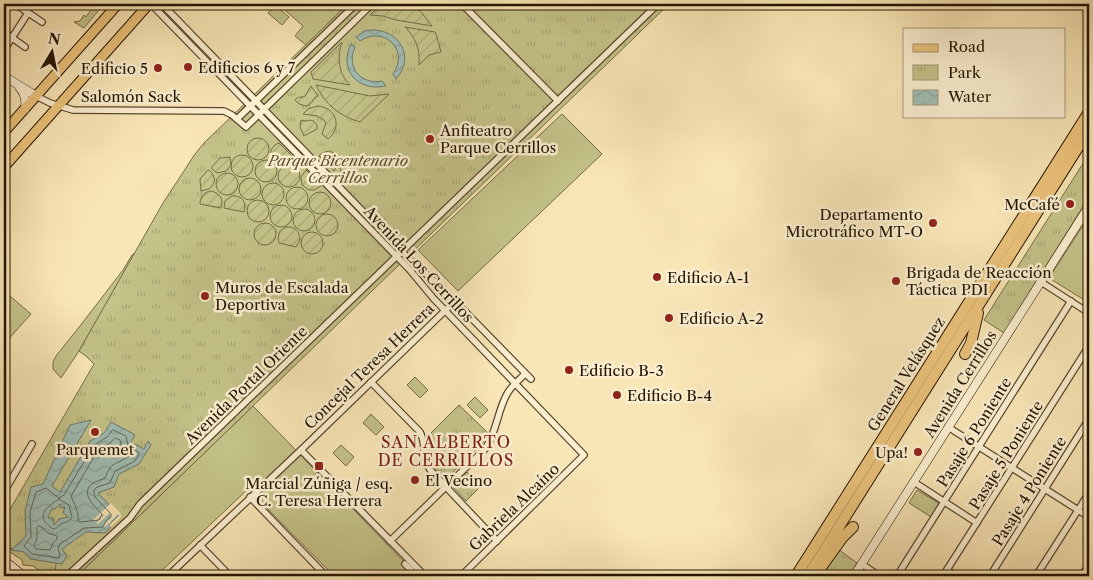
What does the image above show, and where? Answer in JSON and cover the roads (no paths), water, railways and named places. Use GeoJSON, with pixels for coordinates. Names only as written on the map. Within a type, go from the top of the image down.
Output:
{"type":"FeatureCollection","features":[{"type":"Feature","properties":{"kind":"highway","name":"General Velásquez"},"geometry":{"type":"LineString","coordinates":[[796,576],[1089,112]]}},
{"type":"Feature","properties":{"kind":"highway","name":"General Velásquez"},"geometry":{"type":"LineString","coordinates":[[808,576],[1089,130]]}},
{"type":"Feature","properties":{"kind":"highway"},"geometry":{"type":"LineString","coordinates":[[965,354],[971,343],[974,325],[982,300]]}},
{"type":"Feature","properties":{"kind":"highway"},"geometry":{"type":"LineString","coordinates":[[815,576],[842,538],[853,527]]}},
{"type":"Feature","properties":{"kind":"main road"},"geometry":{"type":"LineString","coordinates":[[4,132],[118,4]]}},
{"type":"Feature","properties":{"kind":"main road"},"geometry":{"type":"LineString","coordinates":[[4,168],[150,4]]}},
{"type":"Feature","properties":{"kind":"main road","name":"Salomón Sack"},"geometry":{"type":"LineString","coordinates":[[4,76],[36,96]]}},
{"type":"Feature","properties":{"kind":"main road"},"geometry":{"type":"LineString","coordinates":[[16,84],[24,94],[25,109]]}},
{"type":"Feature","properties":{"kind":"main road","name":"Avenida Cerrillos"},"geometry":{"type":"LineString","coordinates":[[854,576],[1089,207]]}},
{"type":"Feature","properties":{"kind":"main road"},"geometry":{"type":"LineString","coordinates":[[4,560],[24,576]]}},
{"type":"Feature","properties":{"kind":"main road"},"geometry":{"type":"LineString","coordinates":[[4,568],[13,576]]}},
{"type":"Feature","properties":{"kind":"street"},"geometry":{"type":"LineString","coordinates":[[15,4],[42,22]]}},
{"type":"Feature","properties":{"kind":"street","name":"Avenida Los Cerrillos"},"geometry":{"type":"LineString","coordinates":[[150,4],[399,254],[443,289],[531,379]]}},
{"type":"Feature","properties":{"kind":"street","name":"Avenida Los Cerrillos"},"geometry":{"type":"LineString","coordinates":[[162,4],[256,100],[399,254],[445,310],[584,455]]}},
{"type":"Feature","properties":{"kind":"street"},"geometry":{"type":"LineString","coordinates":[[237,119],[356,4]]}},
{"type":"Feature","properties":{"kind":"street"},"geometry":{"type":"LineString","coordinates":[[259,114],[372,4]]}},
{"type":"Feature","properties":{"kind":"street"},"geometry":{"type":"LineString","coordinates":[[462,4],[558,101]]}},
{"type":"Feature","properties":{"kind":"street","name":"Avenida Portal Oriente"},"geometry":{"type":"LineString","coordinates":[[67,576],[130,518],[140,504],[658,4]]}},
{"type":"Feature","properties":{"kind":"street"},"geometry":{"type":"LineString","coordinates":[[4,50],[28,13]]}},
{"type":"Feature","properties":{"kind":"street"},"geometry":{"type":"LineString","coordinates":[[4,32],[25,47]]}},
{"type":"Feature","properties":{"kind":"street","name":"Salomón Sack"},"geometry":{"type":"LineString","coordinates":[[36,96],[59,106],[79,110],[228,112],[244,127],[259,114]]}},
{"type":"Feature","properties":{"kind":"street"},"geometry":{"type":"LineString","coordinates":[[1041,282],[1089,313]]}},
{"type":"Feature","properties":{"kind":"street","name":"Concejal Teresa Herrera"},"geometry":{"type":"LineString","coordinates":[[168,576],[455,301]]}},
{"type":"Feature","properties":{"kind":"street","name":"Pasaje 6 Poniente"},"geometry":{"type":"LineString","coordinates":[[897,576],[1071,301]]}},
{"type":"Feature","properties":{"kind":"street","name":"Pasaje 5 Poniente"},"geometry":{"type":"LineString","coordinates":[[943,576],[1089,346]]}},
{"type":"Feature","properties":{"kind":"street"},"geometry":{"type":"LineString","coordinates":[[390,541],[490,443],[504,400],[510,389],[525,374]]}},
{"type":"Feature","properties":{"kind":"street"},"geometry":{"type":"LineString","coordinates":[[371,382],[420,432],[423,438],[424,456],[427,466],[497,541]]}},
{"type":"Feature","properties":{"kind":"street","name":"Pasaje 4 Poniente"},"geometry":{"type":"LineString","coordinates":[[990,576],[1089,419]]}},
{"type":"Feature","properties":{"kind":"street"},"geometry":{"type":"LineString","coordinates":[[948,428],[1089,517]]}},
{"type":"Feature","properties":{"kind":"street"},"geometry":{"type":"LineString","coordinates":[[4,492],[32,444]]}},
{"type":"Feature","properties":{"kind":"street"},"geometry":{"type":"LineString","coordinates":[[301,450],[425,576]]}},
{"type":"Feature","properties":{"kind":"street","name":"Gabriela Alcaíno"},"geometry":{"type":"LineString","coordinates":[[461,576],[584,455]]}},
{"type":"Feature","properties":{"kind":"street"},"geometry":{"type":"LineString","coordinates":[[914,482],[977,523]]}},
{"type":"Feature","properties":{"kind":"street"},"geometry":{"type":"LineString","coordinates":[[1036,576],[1089,493]]}},
{"type":"Feature","properties":{"kind":"street"},"geometry":{"type":"LineString","coordinates":[[250,498],[321,575]]}},
{"type":"Feature","properties":{"kind":"street"},"geometry":{"type":"LineString","coordinates":[[200,545],[230,576]]}},
{"type":"Feature","properties":{"kind":"street"},"geometry":{"type":"LineString","coordinates":[[405,564],[417,576]]}},
{"type":"Feature","properties":{"kind":"street"},"geometry":{"type":"LineString","coordinates":[[862,564],[879,576]]}},
{"type":"Feature","properties":{"kind":"street"},"geometry":{"type":"LineString","coordinates":[[1082,576],[1089,564]]}},
{"type":"Feature","properties":{"kind":"street"},"geometry":{"type":"LineString","coordinates":[[947,570],[956,576]]}},
{"type":"Feature","properties":{"kind":"water"},"geometry":{"type":"Polygon","coordinates":[[[371,30],[390,34],[402,46],[404,62],[402,71],[396,79],[393,74],[398,56],[392,42],[378,36],[360,41],[356,37],[365,31],[371,30]]]}},
{"type":"Feature","properties":{"kind":"water"},"geometry":{"type":"Polygon","coordinates":[[[351,44],[355,47],[352,61],[357,73],[367,80],[374,82],[382,81],[386,86],[367,86],[353,77],[347,62],[351,44]]]}},
{"type":"Feature","properties":{"kind":"water"},"geometry":{"type":"Polygon","coordinates":[[[91,420],[52,486],[60,492],[90,441],[104,433],[111,422],[135,435],[131,442],[144,449],[148,441],[151,445],[139,464],[119,474],[114,487],[98,493],[119,515],[109,525],[111,527],[105,533],[86,532],[62,549],[67,556],[62,564],[30,559],[24,552],[11,550],[26,536],[25,511],[31,487],[43,484],[70,425],[91,420]],[[60,504],[51,510],[48,518],[53,518],[54,525],[59,519],[68,517],[63,513],[65,507],[60,508],[60,504]]]}},
{"type":"Feature","properties":{"kind":"waterway"},"geometry":{"type":"LineString","coordinates":[[5,547],[13,549]]}},
{"type":"Feature","properties":{"kind":"waterway"},"geometry":{"type":"LineString","coordinates":[[56,563],[56,576]]}},
{"type":"Feature","properties":{"kind":"place","name":"Edificios 6 y 7"},"geometry":{"type":"Point","coordinates":[188,67]}},
{"type":"Feature","properties":{"kind":"place","name":"Edificio 5"},"geometry":{"type":"Point","coordinates":[158,68]}},
{"type":"Feature","properties":{"kind":"place","name":"Anfiteatro Parque Cerrillos"},"geometry":{"type":"Point","coordinates":[430,139]}},
{"type":"Feature","properties":{"kind":"place","name":"McCafé"},"geometry":{"type":"Point","coordinates":[1070,204]}},
{"type":"Feature","properties":{"kind":"place","name":"Departamento Microtráfico MT-O"},"geometry":{"type":"Point","coordinates":[933,223]}},
{"type":"Feature","properties":{"kind":"place","name":"Edificio A-1"},"geometry":{"type":"Point","coordinates":[657,277]}},
{"type":"Feature","properties":{"kind":"place","name":"Brigada de Reacción Táctica PDI"},"geometry":{"type":"Point","coordinates":[896,281]}},
{"type":"Feature","properties":{"kind":"place","name":"Muros de Escalada Deportiva"},"geometry":{"type":"Point","coordinates":[205,296]}},
{"type":"Feature","properties":{"kind":"place","name":"Edificio A-2"},"geometry":{"type":"Point","coordinates":[669,318]}},
{"type":"Feature","properties":{"kind":"place","name":"Edificio B-3"},"geometry":{"type":"Point","coordinates":[569,370]}},
{"type":"Feature","properties":{"kind":"place","name":"Edificio B-4"},"geometry":{"type":"Point","coordinates":[617,395]}},
{"type":"Feature","properties":{"kind":"place","name":"Parquemet"},"geometry":{"type":"Point","coordinates":[95,432]}},
{"type":"Feature","properties":{"kind":"place","name":"Upa!"},"geometry":{"type":"Point","coordinates":[918,452]}},
{"type":"Feature","properties":{"kind":"place","name":"Marcial Zúñiga / esq. C. Teresa Herrera"},"geometry":{"type":"Point","coordinates":[319,466]}},
{"type":"Feature","properties":{"kind":"place","name":"El Vecino"},"geometry":{"type":"Point","coordinates":[415,480]}},
{"type":"Feature","properties":{"kind":"district","name":"SAN ALBERTO DE CERRILLOS"},"geometry":{"type":"Point","coordinates":[446,451]}},
{"type":"Feature","properties":{"kind":"park label","name":"Parque Bicentenario Cerrillos"},"geometry":{"type":"Point","coordinates":[338,168]}}]}
